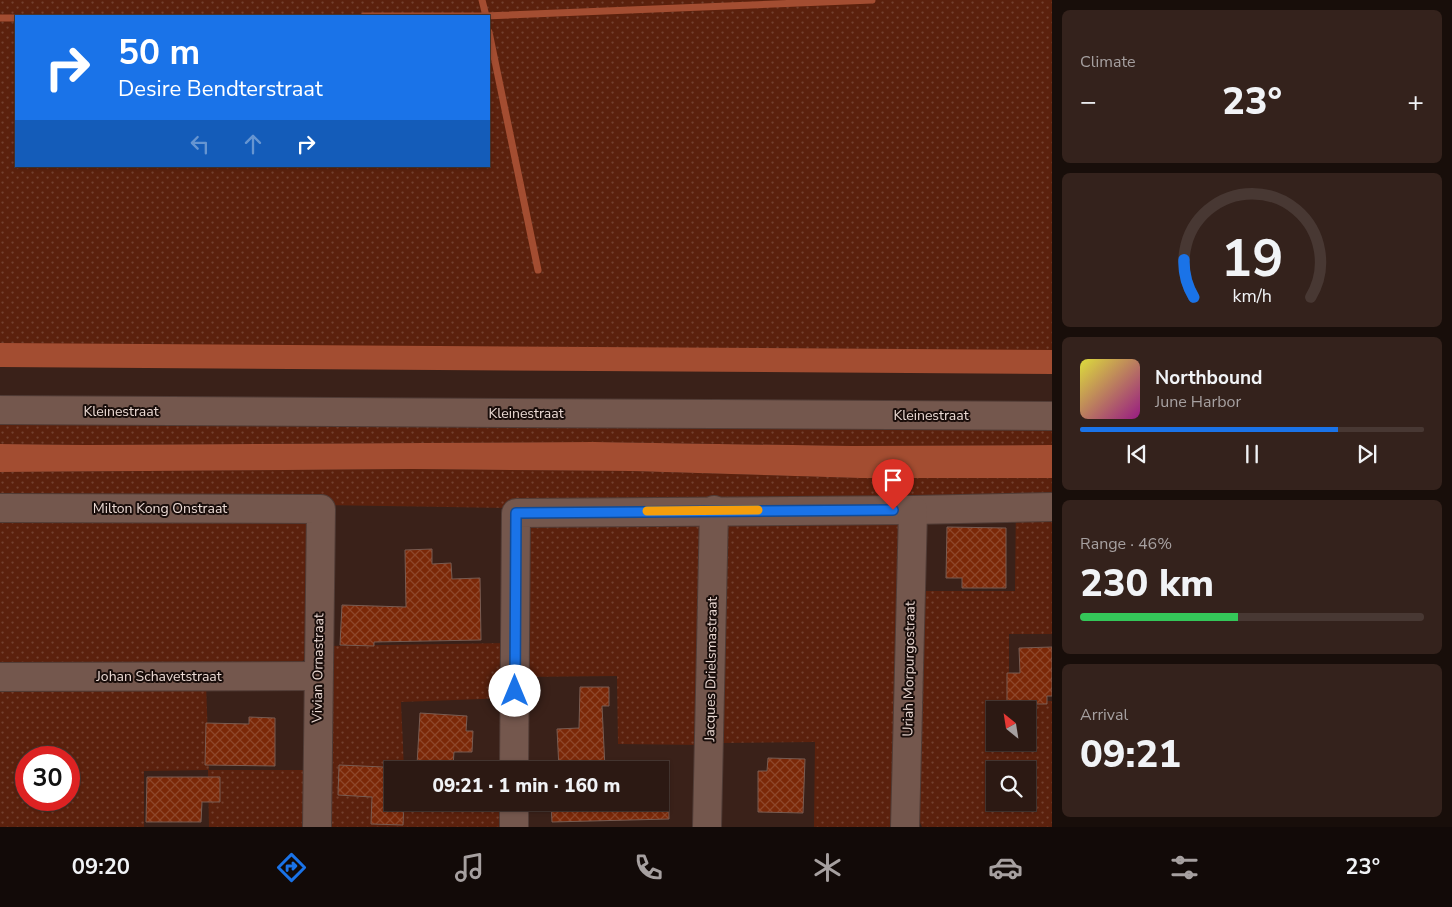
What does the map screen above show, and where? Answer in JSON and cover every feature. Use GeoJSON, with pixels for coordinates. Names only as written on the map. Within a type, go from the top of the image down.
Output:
{"type":"FeatureCollection","features":[{"type":"Feature","properties":{"kind":"street","name":"Kleinestraat"},"geometry":{"type":"LineString","coordinates":[[0,410],[1052,416]]}},
{"type":"Feature","properties":{"kind":"street"},"geometry":{"type":"LineString","coordinates":[[514,761],[516,513],[714,510],[913,510],[1052,506]]}},
{"type":"Feature","properties":{"kind":"street","name":"Milton Kong Onstraat"},"geometry":{"type":"LineString","coordinates":[[0,508],[320,509]]}},
{"type":"Feature","properties":{"kind":"street","name":"Vivian Ornastraat"},"geometry":{"type":"LineString","coordinates":[[318,827],[320,509]]}},
{"type":"Feature","properties":{"kind":"street","name":"Jacques Drielsmastraat"},"geometry":{"type":"LineString","coordinates":[[708,827],[714,510]]}},
{"type":"Feature","properties":{"kind":"street","name":"Uriah Morpurgostraat"},"geometry":{"type":"LineString","coordinates":[[905,827],[913,510]]}},
{"type":"Feature","properties":{"kind":"street","name":"Johan Schavetstraat"},"geometry":{"type":"LineString","coordinates":[[0,677],[318,676]]}},
{"type":"Feature","properties":{"kind":"street"},"geometry":{"type":"LineString","coordinates":[[514,811],[514,827]]}},
{"type":"Feature","properties":{"kind":"shaded area"},"geometry":{"type":"Polygon","coordinates":[[[0,0],[1052,0],[1052,362],[0,355],[0,0]]]}},
{"type":"Feature","properties":{"kind":"shaded area"},"geometry":{"type":"Polygon","coordinates":[[[0,417],[1052,425],[1052,445],[852,446],[594,442],[0,444],[0,417]]]}},
{"type":"Feature","properties":{"kind":"shaded area"},"geometry":{"type":"Polygon","coordinates":[[[594,442],[852,446],[1052,445],[1052,478],[860,478],[631,471],[412,469],[0,472],[0,444],[594,442]]]}},
{"type":"Feature","properties":{"kind":"shaded area"},"geometry":{"type":"Polygon","coordinates":[[[412,469],[631,471],[860,478],[1052,478],[1052,634],[1009,634],[1009,700],[1052,701],[1052,827],[922,827],[916,813],[918,591],[1015,591],[1016,497],[516,508],[0,504],[0,472],[412,469]]]}},
{"type":"Feature","properties":{"kind":"shaded area"},"geometry":{"type":"Polygon","coordinates":[[[0,512],[303,517],[311,525],[311,652],[295,669],[0,671],[0,512]]]}},
{"type":"Feature","properties":{"kind":"shaded area"},"geometry":{"type":"Polygon","coordinates":[[[896,519],[904,530],[897,827],[814,827],[815,742],[716,743],[722,525],[896,519]]]}},
{"type":"Feature","properties":{"kind":"shaded area"},"geometry":{"type":"Polygon","coordinates":[[[699,520],[706,533],[704,745],[618,744],[617,676],[521,677],[526,525],[699,520]]]}},
{"type":"Feature","properties":{"kind":"shaded area"},"geometry":{"type":"Polygon","coordinates":[[[508,643],[509,698],[401,702],[404,761],[384,761],[384,811],[509,811],[508,827],[324,827],[325,646],[508,643]]]}},
{"type":"Feature","properties":{"kind":"shaded area"},"geometry":{"type":"Polygon","coordinates":[[[0,683],[206,683],[209,770],[309,770],[305,827],[209,827],[208,770],[144,771],[144,827],[0,827],[0,683]]]}},
{"type":"Feature","properties":{"kind":"building"},"geometry":{"type":"Polygon","coordinates":[[[947,527],[1006,528],[1006,588],[962,588],[962,578],[946,578],[947,527]]]}},
{"type":"Feature","properties":{"kind":"building"},"geometry":{"type":"Polygon","coordinates":[[[432,549],[432,564],[451,563],[452,579],[480,578],[481,640],[374,642],[374,646],[340,645],[342,605],[406,607],[405,550],[432,549]]]}},
{"type":"Feature","properties":{"kind":"building"},"geometry":{"type":"Polygon","coordinates":[[[1052,647],[1052,696],[1047,696],[1047,704],[1036,704],[1036,701],[1007,701],[1007,673],[1020,673],[1019,648],[1052,647]]]}},
{"type":"Feature","properties":{"kind":"building"},"geometry":{"type":"Polygon","coordinates":[[[580,687],[609,687],[609,706],[602,706],[605,761],[559,761],[557,729],[579,728],[580,687]]]}},
{"type":"Feature","properties":{"kind":"building"},"geometry":{"type":"Polygon","coordinates":[[[420,713],[467,716],[466,731],[473,731],[472,752],[454,752],[453,761],[417,761],[420,713]]]}},
{"type":"Feature","properties":{"kind":"building"},"geometry":{"type":"Polygon","coordinates":[[[249,717],[275,718],[275,766],[205,765],[206,723],[249,724],[249,717]]]}},
{"type":"Feature","properties":{"kind":"building"},"geometry":{"type":"Polygon","coordinates":[[[768,758],[805,759],[803,813],[758,812],[758,771],[767,771],[768,758]]]}},
{"type":"Feature","properties":{"kind":"building"},"geometry":{"type":"Polygon","coordinates":[[[339,765],[384,767],[384,811],[404,811],[403,825],[371,824],[372,797],[338,795],[339,765]]]}},
{"type":"Feature","properties":{"kind":"building"},"geometry":{"type":"Polygon","coordinates":[[[147,777],[220,777],[220,802],[202,802],[201,822],[146,822],[147,777]]]}},
{"type":"Feature","properties":{"kind":"building"},"geometry":{"type":"Polygon","coordinates":[[[551,811],[669,811],[669,819],[552,822],[551,811]]]}},
{"type":"Feature","properties":{"kind":"waterway"},"geometry":{"type":"LineString","coordinates":[[482,0],[486,15]]}},
{"type":"Feature","properties":{"kind":"waterway"},"geometry":{"type":"LineString","coordinates":[[490,16],[872,0]]}},
{"type":"Feature","properties":{"kind":"waterway"},"geometry":{"type":"LineString","coordinates":[[0,18],[15,18]]}},
{"type":"Feature","properties":{"kind":"waterway"},"geometry":{"type":"LineString","coordinates":[[490,37],[538,270]]}},
{"type":"Feature","properties":{"kind":"waterway"},"geometry":{"type":"LineString","coordinates":[[0,355],[1052,362]]}},
{"type":"Feature","properties":{"kind":"slow traffic"},"geometry":{"type":"LineString","coordinates":[[647,511],[758,510]]}},
{"type":"Feature","properties":{"kind":"route"},"geometry":{"type":"LineString","coordinates":[[515,691],[516,513],[893,510]]}}]}
